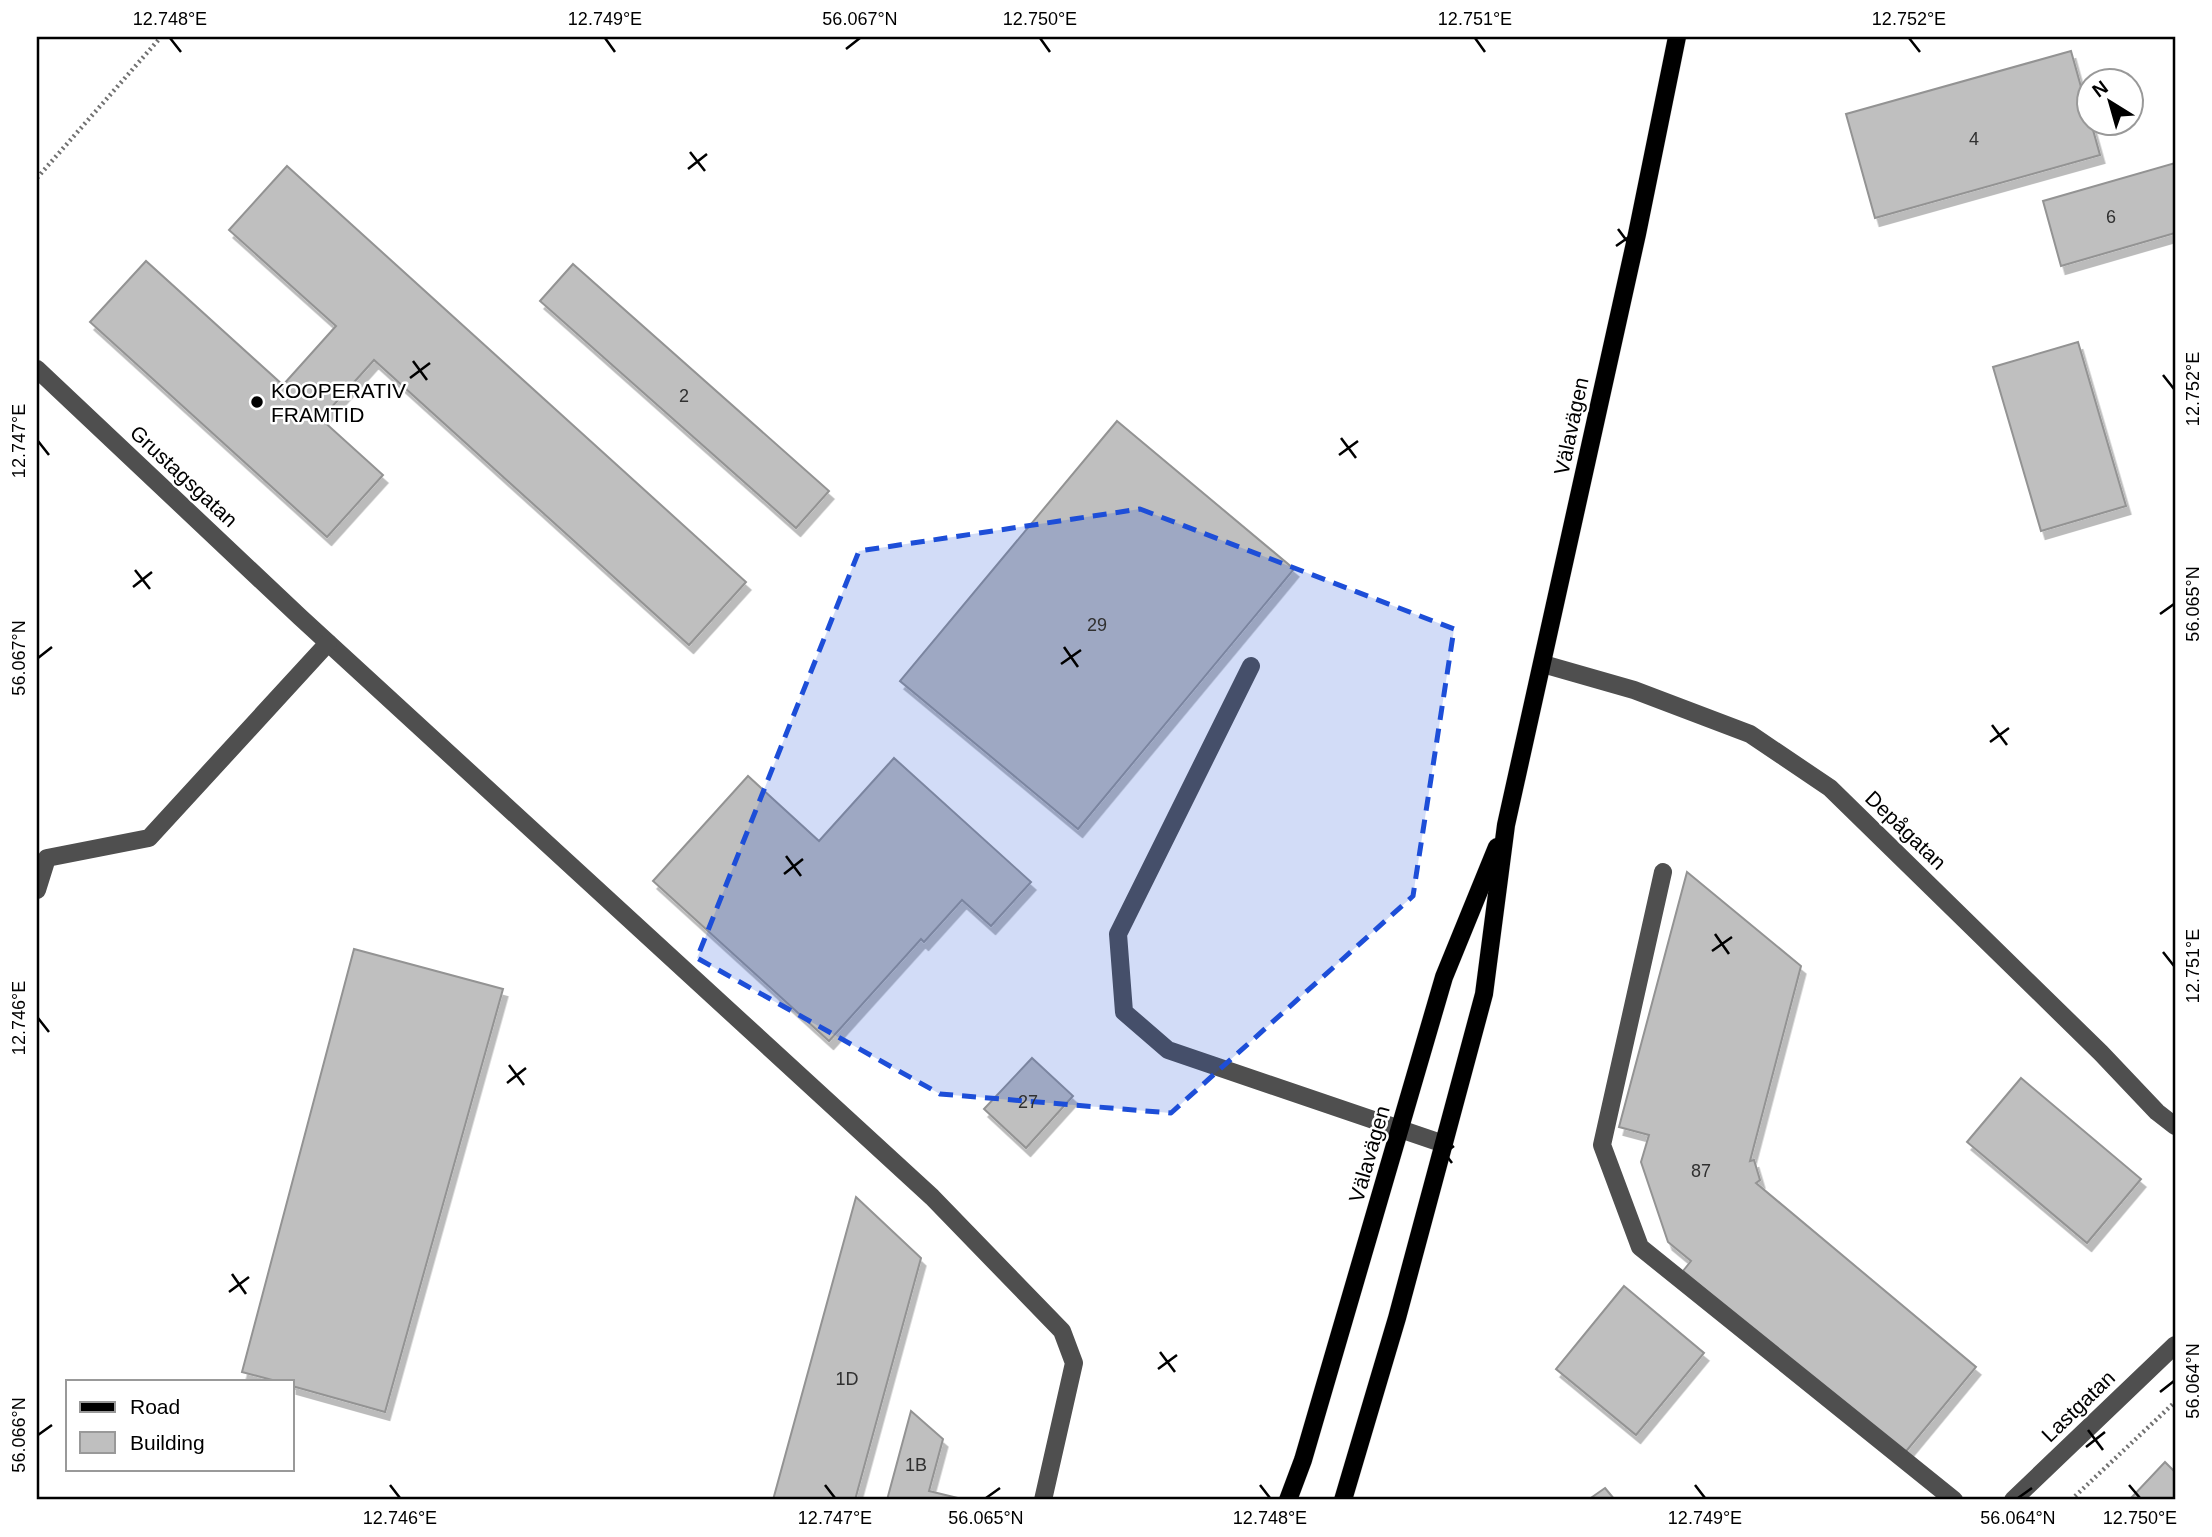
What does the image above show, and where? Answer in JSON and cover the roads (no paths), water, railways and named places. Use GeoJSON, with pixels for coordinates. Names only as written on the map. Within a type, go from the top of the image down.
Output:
{"type":"FeatureCollection","features":[{"type":"Feature","properties":{"kind":"main road","name":"Välavägen"},"geometry":{"type":"LineString","coordinates":[[1343,1500],[1397,1318],[1484,994],[1506,825],[1637,234],[1677,37]]}},
{"type":"Feature","properties":{"kind":"main road","name":"Välavägen"},"geometry":{"type":"LineString","coordinates":[[1288,1500],[1303,1460],[1444,977],[1506,825]]}},
{"type":"Feature","properties":{"kind":"street","name":"Grustagsgatan"},"geometry":{"type":"LineString","coordinates":[[37,369],[328,643],[932,1197],[1062,1331],[1074,1363],[1043,1500]]}},
{"type":"Feature","properties":{"kind":"street"},"geometry":{"type":"LineString","coordinates":[[37,890],[47,858],[149,838],[328,643]]}},
{"type":"Feature","properties":{"kind":"street","name":"Depågatan"},"geometry":{"type":"LineString","coordinates":[[1543,664],[1634,690],[1750,734],[1830,788],[2101,1053],[2157,1112],[2175,1126]]}},
{"type":"Feature","properties":{"kind":"street"},"geometry":{"type":"LineString","coordinates":[[1251,666],[1118,934],[1124,1012],[1168,1050],[1444,1144]]}},
{"type":"Feature","properties":{"kind":"street"},"geometry":{"type":"LineString","coordinates":[[1663,872],[1602,1146],[1640,1247],[1954,1500]]}},
{"type":"Feature","properties":{"kind":"street","name":"Lastgatan"},"geometry":{"type":"LineString","coordinates":[[2012,1500],[2175,1345]]}},
{"type":"Feature","properties":{"kind":"place","name":"KOOPERATIV FRAMTID"},"geometry":{"type":"Point","coordinates":[257,402]}}]}
